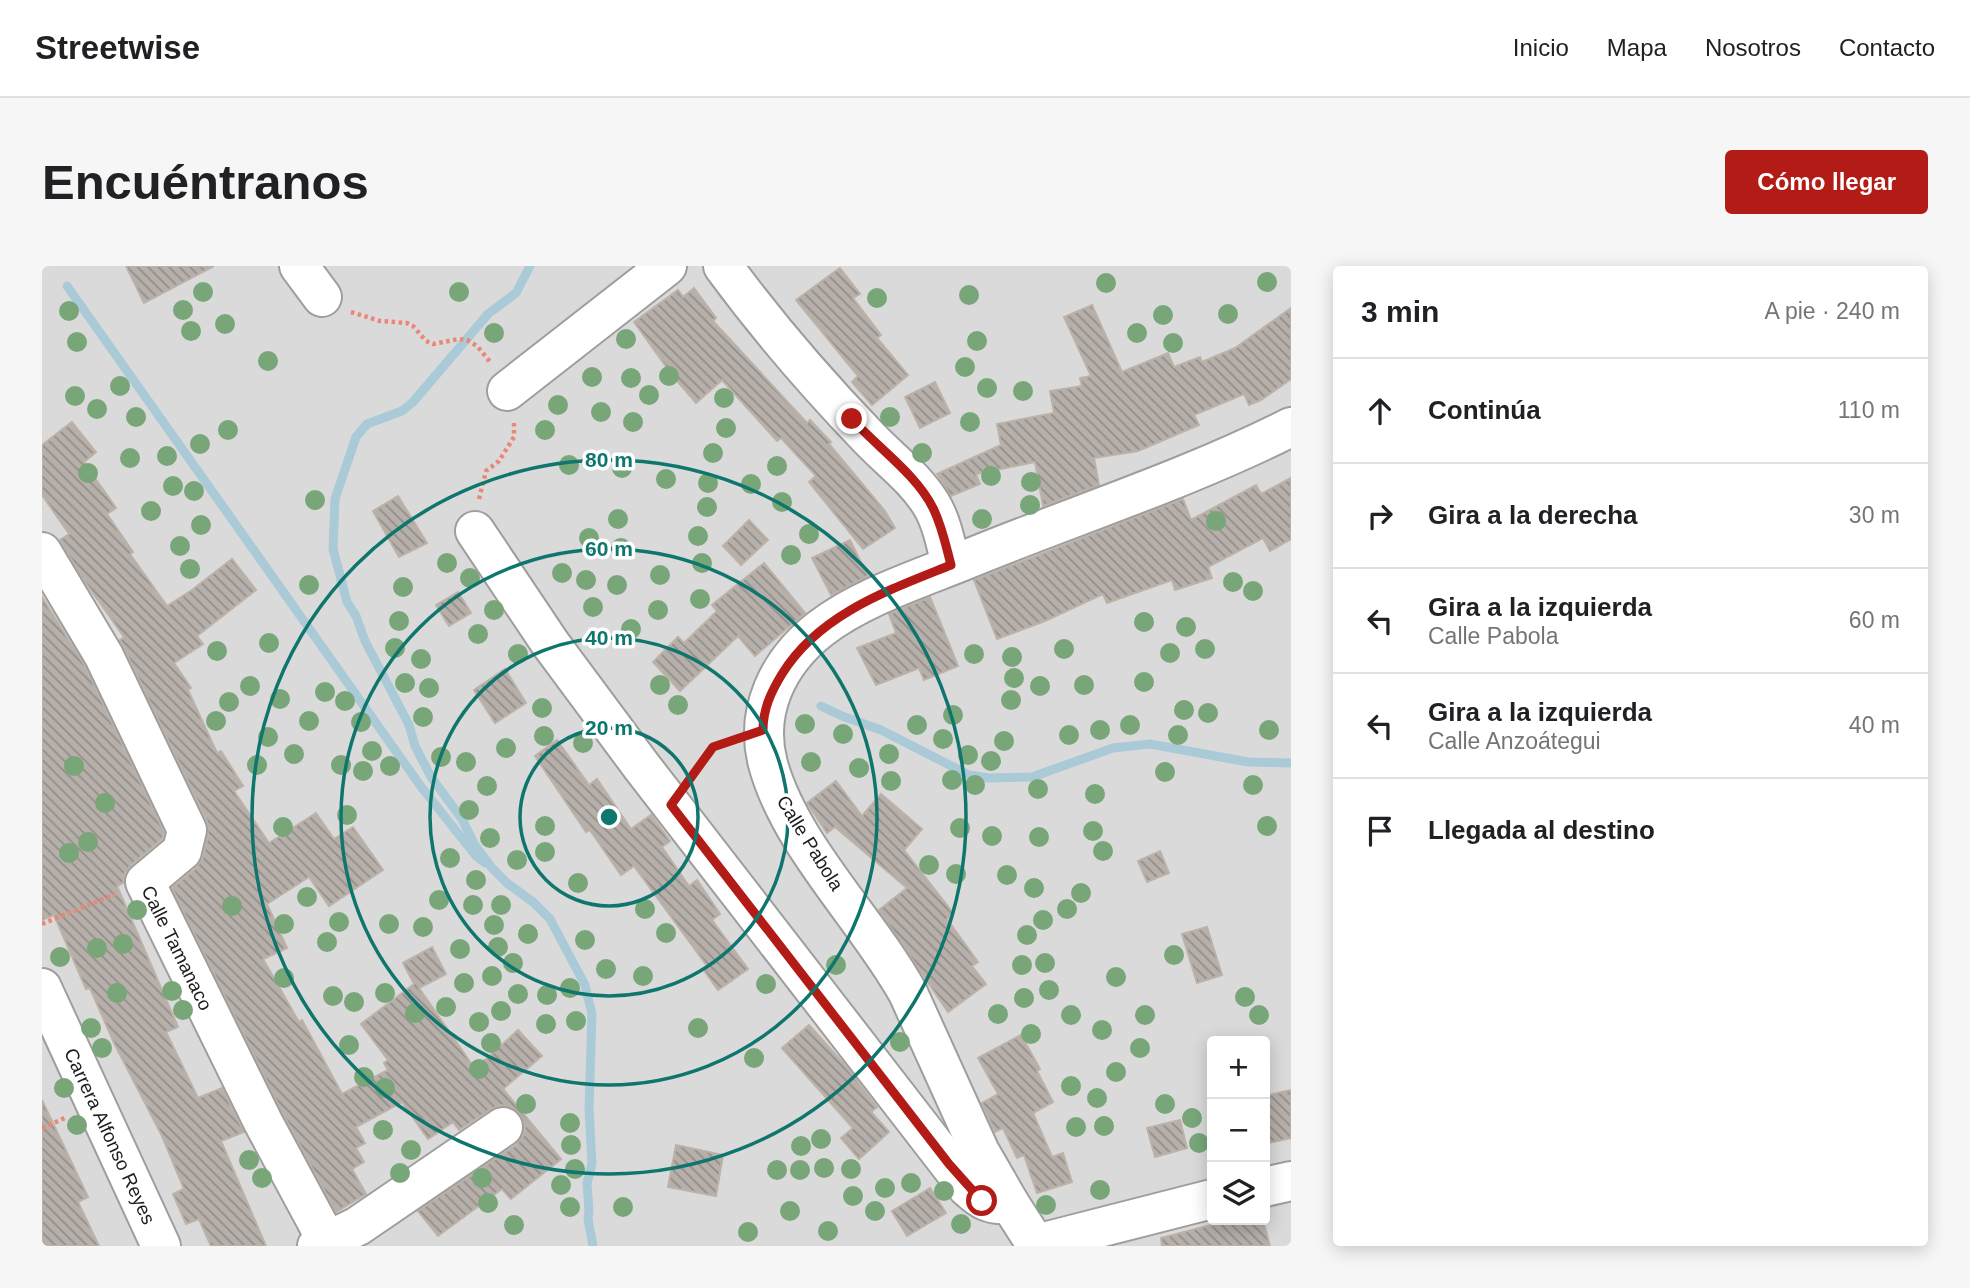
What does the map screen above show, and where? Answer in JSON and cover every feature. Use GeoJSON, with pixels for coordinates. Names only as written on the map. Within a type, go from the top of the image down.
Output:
{"type":"FeatureCollection","features":[{"type":"Feature","properties":{"kind":"street"},"geometry":{"type":"LineString","coordinates":[[299,266],[322,297]]}},
{"type":"Feature","properties":{"kind":"street"},"geometry":{"type":"LineString","coordinates":[[507,391],[667,266]]}},
{"type":"Feature","properties":{"kind":"street"},"geometry":{"type":"LineString","coordinates":[[723,266],[769,327],[869,439],[920,489],[933,507],[951,565]]}},
{"type":"Feature","properties":{"kind":"street","name":"Calle Pabola"},"geometry":{"type":"LineString","coordinates":[[1037,1245],[1010,1204],[968,1127],[902,981],[825,872],[789,815],[768,764],[763,718],[769,698],[796,655],[819,630],[836,619],[898,587],[1090,512],[1291,427]]}},
{"type":"Feature","properties":{"kind":"street"},"geometry":{"type":"LineString","coordinates":[[475,531],[550,643],[671,805],[967,1186],[982,1201],[996,1206],[1010,1204]]}},
{"type":"Feature","properties":{"kind":"street","name":"Calle Tamanaco"},"geometry":{"type":"LineString","coordinates":[[42,552],[104,656],[187,830],[182,851],[145,882],[263,1122],[342,1240]]}},
{"type":"Feature","properties":{"kind":"street","name":"Carrera Alfonso Reyes"},"geometry":{"type":"LineString","coordinates":[[42,988],[161,1246]]}},
{"type":"Feature","properties":{"kind":"street"},"geometry":{"type":"LineString","coordinates":[[342,1240],[503,1126]]}},
{"type":"Feature","properties":{"kind":"street"},"geometry":{"type":"LineString","coordinates":[[1270,1186],[1291,1181]]}},
{"type":"Feature","properties":{"kind":"street"},"geometry":{"type":"LineString","coordinates":[[1037,1245],[1207,1200]]}},
{"type":"Feature","properties":{"kind":"path"},"geometry":{"type":"LineString","coordinates":[[322,297],[380,321],[407,323],[433,344],[467,340],[477,346],[490,362],[514,404],[514,438],[499,461],[486,471],[479,491],[475,531]]}},
{"type":"Feature","properties":{"kind":"path"},"geometry":{"type":"LineString","coordinates":[[671,805],[713,747],[763,730]]}},
{"type":"Feature","properties":{"kind":"path"},"geometry":{"type":"LineString","coordinates":[[42,924],[145,882]]}},
{"type":"Feature","properties":{"kind":"shaded area"},"geometry":{"type":"Polygon","coordinates":[[[42,266],[1291,266],[1291,1246],[42,1246],[42,266]]]}},
{"type":"Feature","properties":{"kind":"building"},"geometry":{"type":"Polygon","coordinates":[[[126,266],[214,266],[144,303],[126,266]]]}},
{"type":"Feature","properties":{"kind":"building"},"geometry":{"type":"Polygon","coordinates":[[[840,268],[860,294],[853,298],[881,335],[877,338],[908,375],[872,405],[852,382],[858,376],[796,300],[840,268]]]}},
{"type":"Feature","properties":{"kind":"building"},"geometry":{"type":"Polygon","coordinates":[[[694,288],[716,318],[713,321],[807,423],[810,420],[831,442],[829,444],[885,511],[895,528],[863,549],[809,482],[816,476],[781,438],[777,441],[722,380],[696,403],[672,375],[634,322],[678,290],[683,297],[694,288]]]}},
{"type":"Feature","properties":{"kind":"building"},"geometry":{"type":"Polygon","coordinates":[[[1092,305],[1122,372],[1168,353],[1174,367],[1200,357],[1202,362],[1235,348],[1291,308],[1291,379],[1249,405],[1244,394],[1194,415],[1199,425],[1138,451],[1094,458],[1099,485],[1043,506],[1035,462],[976,474],[980,484],[951,496],[937,474],[1001,445],[997,424],[1054,413],[1050,391],[1082,386],[1080,378],[1091,376],[1064,317],[1092,305]]]}},
{"type":"Feature","properties":{"kind":"building"},"geometry":{"type":"Polygon","coordinates":[[[935,382],[950,413],[920,428],[905,397],[935,382]]]}},
{"type":"Feature","properties":{"kind":"building"},"geometry":{"type":"Polygon","coordinates":[[[72,422],[96,452],[84,462],[116,508],[107,514],[133,552],[130,554],[167,606],[232,559],[256,590],[197,636],[203,644],[174,663],[191,688],[188,690],[217,753],[221,751],[243,786],[234,791],[269,843],[316,813],[334,839],[353,827],[383,870],[329,906],[309,877],[267,904],[287,948],[263,959],[299,1022],[302,1020],[342,1094],[388,1070],[384,1063],[388,1060],[361,1024],[414,984],[403,963],[432,947],[446,974],[419,988],[475,1069],[518,1030],[542,1056],[503,1089],[561,1159],[511,1199],[502,1189],[438,1236],[418,1211],[516,1145],[523,1136],[525,1126],[521,1115],[512,1107],[501,1105],[459,1130],[453,1122],[428,1139],[402,1102],[356,1127],[365,1143],[356,1148],[364,1162],[352,1169],[366,1194],[336,1212],[282,1112],[172,888],[196,868],[203,857],[208,835],[207,821],[120,640],[124,637],[83,579],[60,540],[69,534],[42,495],[42,445],[72,422]]]}},
{"type":"Feature","properties":{"kind":"building"},"geometry":{"type":"Polygon","coordinates":[[[1291,478],[1291,539],[1270,551],[1263,538],[1208,567],[1212,578],[1175,590],[1172,580],[1107,603],[1103,594],[1045,621],[997,639],[974,580],[1183,499],[1191,520],[1256,485],[1261,494],[1291,478]]]}},
{"type":"Feature","properties":{"kind":"building"},"geometry":{"type":"Polygon","coordinates":[[[398,496],[427,543],[399,557],[373,511],[398,496]]]}},
{"type":"Feature","properties":{"kind":"building"},"geometry":{"type":"Polygon","coordinates":[[[749,520],[768,540],[741,565],[723,546],[749,520]]]}},
{"type":"Feature","properties":{"kind":"building"},"geometry":{"type":"Polygon","coordinates":[[[850,540],[868,576],[831,595],[812,558],[850,540]]]}},
{"type":"Feature","properties":{"kind":"building"},"geometry":{"type":"Polygon","coordinates":[[[764,563],[805,613],[755,656],[738,636],[680,691],[653,662],[678,637],[684,643],[717,611],[712,605],[764,563]]]}},
{"type":"Feature","properties":{"kind":"building"},"geometry":{"type":"Polygon","coordinates":[[[458,592],[471,613],[449,626],[436,605],[458,592]]]}},
{"type":"Feature","properties":{"kind":"building"},"geometry":{"type":"Polygon","coordinates":[[[42,597],[85,666],[164,832],[162,839],[131,865],[125,873],[123,883],[117,886],[178,1027],[166,1032],[198,1098],[222,1088],[244,1132],[221,1141],[266,1246],[211,1246],[199,1219],[186,1224],[173,1194],[184,1189],[162,1136],[114,1043],[90,988],[86,989],[54,915],[42,920],[42,597]]]}},
{"type":"Feature","properties":{"kind":"building"},"geometry":{"type":"Polygon","coordinates":[[[930,597],[958,666],[924,680],[919,668],[876,685],[857,648],[896,633],[889,614],[930,597]]]}},
{"type":"Feature","properties":{"kind":"building"},"geometry":{"type":"Polygon","coordinates":[[[505,669],[526,703],[495,723],[474,690],[505,669]]]}},
{"type":"Feature","properties":{"kind":"building"},"geometry":{"type":"Polygon","coordinates":[[[557,740],[589,785],[597,779],[631,829],[651,815],[670,841],[662,847],[689,886],[697,880],[720,914],[712,920],[748,969],[718,990],[703,969],[707,966],[634,866],[621,875],[590,830],[586,832],[535,756],[557,740]]]}},
{"type":"Feature","properties":{"kind":"building"},"geometry":{"type":"Polygon","coordinates":[[[836,781],[862,816],[881,794],[922,829],[904,850],[953,913],[947,919],[978,962],[972,966],[986,984],[948,1012],[879,910],[907,888],[835,827],[827,833],[807,803],[836,781]]]}},
{"type":"Feature","properties":{"kind":"building"},"geometry":{"type":"Polygon","coordinates":[[[1160,851],[1169,873],[1147,882],[1138,861],[1160,851]]]}},
{"type":"Feature","properties":{"kind":"building"},"geometry":{"type":"Polygon","coordinates":[[[1207,927],[1222,975],[1197,983],[1182,934],[1207,927]]]}},
{"type":"Feature","properties":{"kind":"building"},"geometry":{"type":"Polygon","coordinates":[[[809,1025],[877,1107],[871,1112],[889,1132],[859,1159],[841,1138],[853,1128],[782,1048],[809,1025]]]}},
{"type":"Feature","properties":{"kind":"building"},"geometry":{"type":"Polygon","coordinates":[[[1021,1035],[1040,1069],[1037,1071],[1053,1102],[1033,1113],[1052,1157],[1063,1153],[1072,1182],[1037,1193],[1024,1155],[1017,1158],[1003,1128],[995,1132],[982,1103],[998,1094],[978,1058],[1021,1035]]]}},
{"type":"Feature","properties":{"kind":"building"},"geometry":{"type":"Polygon","coordinates":[[[1291,1090],[1291,1138],[1270,1143],[1270,1099],[1270,1095],[1291,1090]]]}},
{"type":"Feature","properties":{"kind":"building"},"geometry":{"type":"Polygon","coordinates":[[[42,1100],[88,1197],[78,1202],[99,1246],[42,1246],[42,1100]]]}},
{"type":"Feature","properties":{"kind":"building"},"geometry":{"type":"Polygon","coordinates":[[[1180,1120],[1187,1148],[1155,1157],[1147,1128],[1180,1120]]]}},
{"type":"Feature","properties":{"kind":"building"},"geometry":{"type":"Polygon","coordinates":[[[676,1145],[723,1155],[716,1196],[668,1187],[676,1145]]]}},
{"type":"Feature","properties":{"kind":"building"},"geometry":{"type":"Polygon","coordinates":[[[930,1188],[946,1213],[907,1236],[892,1211],[930,1188]]]}},
{"type":"Feature","properties":{"kind":"building"},"geometry":{"type":"Polygon","coordinates":[[[1211,1225],[1264,1225],[1270,1246],[1162,1246],[1161,1238],[1211,1225]]]}},
{"type":"Feature","properties":{"kind":"waterway"},"geometry":{"type":"LineString","coordinates":[[530,266],[516,293],[488,314],[413,402],[402,411],[367,424],[356,437],[335,499],[333,549],[347,602],[409,725],[415,746],[431,777],[462,819],[474,844],[492,868],[550,919],[585,985],[592,1014],[589,1108],[592,1164],[587,1183],[588,1219],[593,1246]]}},
{"type":"Feature","properties":{"kind":"waterway"},"geometry":{"type":"LineString","coordinates":[[67,286],[422,788],[476,856],[485,863]]}},
{"type":"Feature","properties":{"kind":"waterway"},"geometry":{"type":"LineString","coordinates":[[821,706],[881,730],[969,775],[989,778],[1032,777],[1113,748],[1150,744],[1248,762],[1291,763]]}},
{"type":"Feature","properties":{"kind":"route"},"geometry":{"type":"LineString","coordinates":[[852,419],[869,439],[915,482],[933,507],[951,565],[898,587],[819,630],[803,646],[777,682],[763,718],[763,730],[713,747],[671,805],[949,1164],[982,1201]]}}]}
